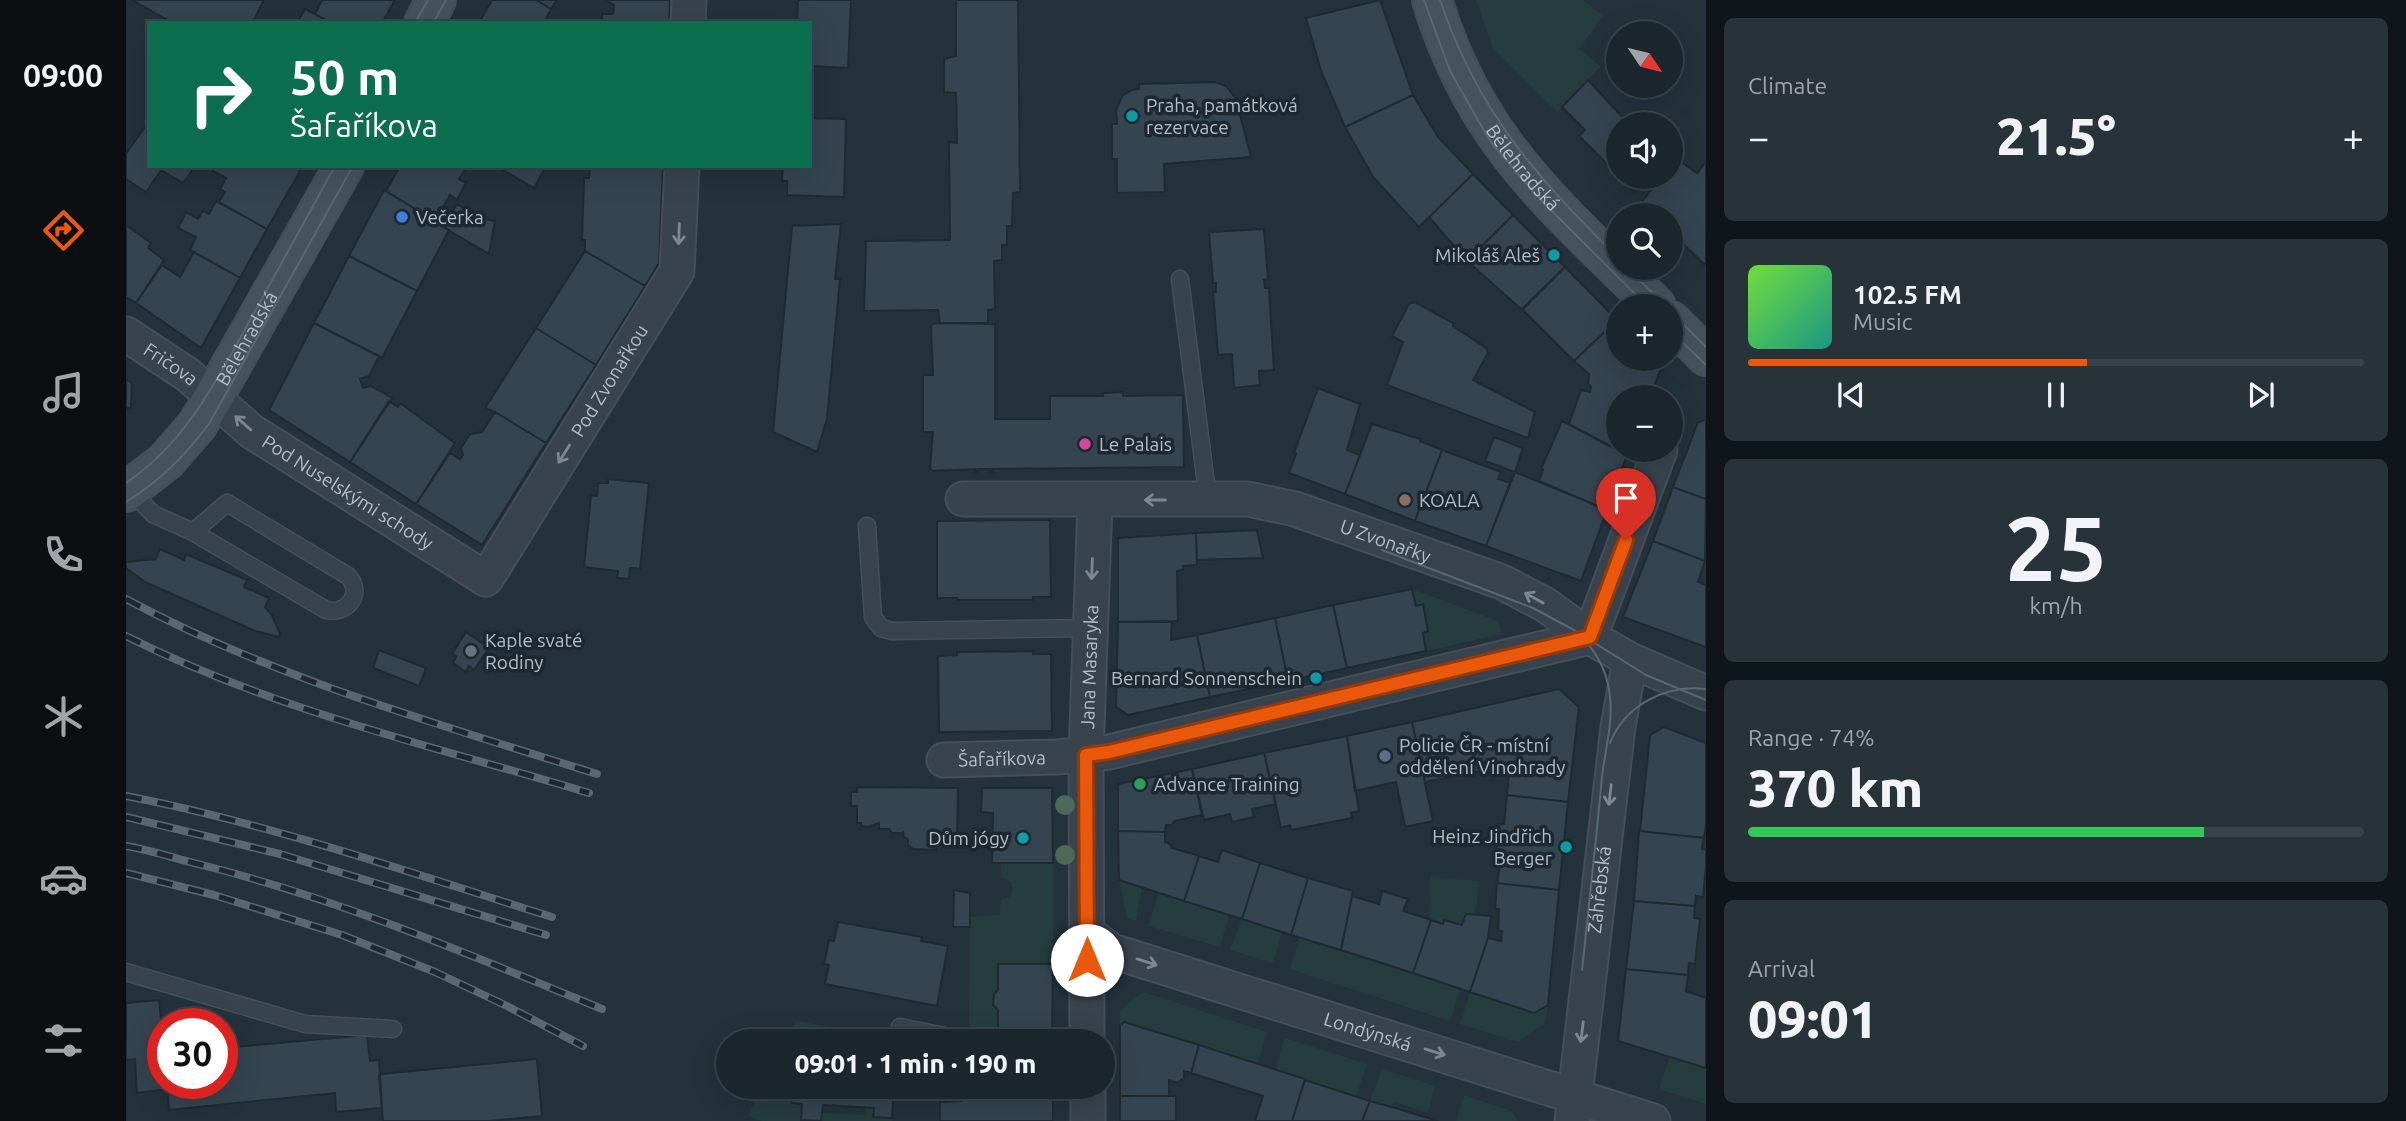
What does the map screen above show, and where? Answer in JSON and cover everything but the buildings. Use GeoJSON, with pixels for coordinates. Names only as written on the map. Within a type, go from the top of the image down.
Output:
{"type":"FeatureCollection","features":[{"type":"Feature","properties":{"kind":"street"},"geometry":{"type":"LineString","coordinates":[[425,21],[436,0]]}},
{"type":"Feature","properties":{"kind":"street"},"geometry":{"type":"LineString","coordinates":[[688,21],[689,0]]}},
{"type":"Feature","properties":{"kind":"street","name":"Bělehradská"},"geometry":{"type":"LineString","coordinates":[[1432,0],[1464,79],[1505,147],[1558,208],[1644,294]]}},
{"type":"Feature","properties":{"kind":"street","name":"Bělehradská"},"geometry":{"type":"LineString","coordinates":[[128,491],[178,450],[198,425],[343,168]]}},
{"type":"Feature","properties":{"kind":"street","name":"Pod Zvonařkou"},"geometry":{"type":"LineString","coordinates":[[486,579],[677,271],[682,168]]}},
{"type":"Feature","properties":{"kind":"street"},"geometry":{"type":"LineString","coordinates":[[1683,333],[1706,356]]}},
{"type":"Feature","properties":{"kind":"street","name":"Fričova"},"geometry":{"type":"LineString","coordinates":[[126,334],[188,375],[215,398]]}},
{"type":"Feature","properties":{"kind":"street","name":"Pod Nuselskými schody"},"geometry":{"type":"LineString","coordinates":[[215,398],[247,428],[486,579]]}},
{"type":"Feature","properties":{"kind":"street"},"geometry":{"type":"LineString","coordinates":[[1656,462],[1590,637],[1630,660],[1706,693]]}},
{"type":"Feature","properties":{"kind":"street","name":"U Zvonařky"},"geometry":{"type":"LineString","coordinates":[[963,499],[1248,499],[1295,509],[1502,582],[1544,604],[1590,637]]}},
{"type":"Feature","properties":{"kind":"street","name":"Jana Masaryka"},"geometry":{"type":"LineString","coordinates":[[1087,1029],[1086,755],[1095,500]]}},
{"type":"Feature","properties":{"kind":"street","name":"Šafaříkova"},"geometry":{"type":"LineString","coordinates":[[944,760],[1109,752],[1590,637]]}},
{"type":"Feature","properties":{"kind":"street","name":"Záhřebská"},"geometry":{"type":"LineString","coordinates":[[1573,1108],[1618,727],[1630,660]]}},
{"type":"Feature","properties":{"kind":"street","name":"Londýnská"},"geometry":{"type":"LineString","coordinates":[[1087,933],[1112,951],[1573,1108],[1654,1121]]}},
{"type":"Feature","properties":{"kind":"street"},"geometry":{"type":"LineString","coordinates":[[1088,1099],[1088,1121]]}},
{"type":"Feature","properties":{"kind":"lane"},"geometry":{"type":"LineString","coordinates":[[1180,279],[1208,500]]}},
{"type":"Feature","properties":{"kind":"lane"},"geometry":{"type":"LineString","coordinates":[[128,491],[153,514],[193,532],[326,610],[334,612],[345,609],[352,602],[354,582],[348,576],[227,502],[193,532]]}},
{"type":"Feature","properties":{"kind":"lane"},"geometry":{"type":"LineString","coordinates":[[867,526],[873,617],[881,628],[892,631],[1090,628]]}},
{"type":"Feature","properties":{"kind":"lane"},"geometry":{"type":"LineString","coordinates":[[126,972],[305,1024],[393,1029]]}},
{"type":"Feature","properties":{"kind":"lane"},"geometry":{"type":"LineString","coordinates":[[900,1027],[910,1029]]}},
{"type":"Feature","properties":{"kind":"green space"},"geometry":{"type":"Polygon","coordinates":[[[1476,0],[1583,0],[1603,16],[1579,49],[1601,66],[1557,112],[1493,48],[1476,0]]]}},
{"type":"Feature","properties":{"kind":"green space"},"geometry":{"type":"Polygon","coordinates":[[[1412,589],[1498,621],[1502,634],[1426,651],[1423,633],[1428,631],[1423,605],[1416,606],[1412,589]]]}},
{"type":"Feature","properties":{"kind":"green space"},"geometry":{"type":"Polygon","coordinates":[[[1001,863],[1053,863],[1053,964],[998,964],[998,1029],[974,1029],[969,1028],[970,917],[1000,915],[1001,900],[1010,897],[1013,890],[1011,882],[1001,877],[1001,863]]]}},
{"type":"Feature","properties":{"kind":"green space"},"geometry":{"type":"Polygon","coordinates":[[[1431,877],[1479,881],[1475,915],[1462,925],[1444,920],[1443,924],[1430,919],[1431,877]]]}},
{"type":"Feature","properties":{"kind":"green space"},"geometry":{"type":"Polygon","coordinates":[[[1119,880],[1142,888],[1136,921],[1127,918],[1119,880]]]}},
{"type":"Feature","properties":{"kind":"green space"},"geometry":{"type":"Polygon","coordinates":[[[1158,893],[1229,915],[1220,947],[1149,926],[1158,893]]]}},
{"type":"Feature","properties":{"kind":"green space"},"geometry":{"type":"Polygon","coordinates":[[[1242,919],[1282,932],[1273,963],[1230,950],[1242,919]]]}},
{"type":"Feature","properties":{"kind":"green space"},"geometry":{"type":"Polygon","coordinates":[[[1300,938],[1460,989],[1450,1021],[1290,969],[1300,938]]]}},
{"type":"Feature","properties":{"kind":"green space"},"geometry":{"type":"Polygon","coordinates":[[[1143,992],[1267,1032],[1257,1064],[1125,1022],[1120,1026],[1120,1010],[1143,992]]]}},
{"type":"Feature","properties":{"kind":"green space"},"geometry":{"type":"Polygon","coordinates":[[[1470,992],[1534,1013],[1548,1005],[1545,1023],[1518,1042],[1460,1024],[1470,992]]]}},
{"type":"Feature","properties":{"kind":"green space"},"geometry":{"type":"Polygon","coordinates":[[[799,1021],[839,1029],[791,1029],[795,1022],[799,1021]]]}},
{"type":"Feature","properties":{"kind":"green space"},"geometry":{"type":"Polygon","coordinates":[[[1285,1038],[1367,1064],[1356,1096],[1275,1070],[1285,1038]]]}},
{"type":"Feature","properties":{"kind":"green space"},"geometry":{"type":"Polygon","coordinates":[[[1670,1056],[1706,1068],[1706,1104],[1659,1089],[1670,1056]]]}},
{"type":"Feature","properties":{"kind":"green space"},"geometry":{"type":"Polygon","coordinates":[[[1382,1069],[1435,1086],[1428,1113],[1394,1102],[1392,1107],[1370,1101],[1382,1069]]]}},
{"type":"Feature","properties":{"kind":"green space"},"geometry":{"type":"Polygon","coordinates":[[[1464,1095],[1511,1111],[1518,1121],[1456,1121],[1464,1095]]]}},
{"type":"Feature","properties":{"kind":"green space"},"geometry":{"type":"Polygon","coordinates":[[[756,1099],[791,1099],[791,1103],[802,1104],[801,1120],[811,1121],[762,1121],[748,1116],[756,1099]]]}},
{"type":"Feature","properties":{"kind":"green space"},"geometry":{"type":"Polygon","coordinates":[[[866,1107],[874,1108],[874,1117],[892,1118],[892,1121],[821,1121],[822,1113],[865,1115],[866,1107]]]}},
{"type":"Feature","properties":{"kind":"tram line"},"geometry":{"type":"LineString","coordinates":[[416,21],[428,0]]}},
{"type":"Feature","properties":{"kind":"tram line"},"geometry":{"type":"LineString","coordinates":[[434,21],[446,0]]}},
{"type":"Feature","properties":{"kind":"tram line"},"geometry":{"type":"LineString","coordinates":[[1424,0],[1450,71],[1490,141],[1538,197],[1635,294]]}},
{"type":"Feature","properties":{"kind":"tram line"},"geometry":{"type":"LineString","coordinates":[[1440,0],[1472,77],[1492,110],[1536,171],[1606,246]]}},
{"type":"Feature","properties":{"kind":"tram line"},"geometry":{"type":"LineString","coordinates":[[126,483],[167,448],[200,406],[334,168]]}},
{"type":"Feature","properties":{"kind":"tram line"},"geometry":{"type":"LineString","coordinates":[[126,502],[172,466],[210,422],[352,168]]}},
{"type":"Feature","properties":{"kind":"tram line"},"geometry":{"type":"LineString","coordinates":[[1639,280],[1654,294]]}},
{"type":"Feature","properties":{"kind":"tram line"},"geometry":{"type":"LineString","coordinates":[[1683,324],[1706,347]]}},
{"type":"Feature","properties":{"kind":"tram line"},"geometry":{"type":"LineString","coordinates":[[1683,343],[1706,365]]}},
{"type":"Feature","properties":{"kind":"tram line"},"geometry":{"type":"LineString","coordinates":[[1382,550],[1533,608],[1646,675],[1706,700]]}},
{"type":"Feature","properties":{"kind":"tram line"},"geometry":{"type":"LineString","coordinates":[[1582,970],[1611,707],[1605,675],[1587,643]]}},
{"type":"Feature","properties":{"kind":"tram line"},"geometry":{"type":"LineString","coordinates":[[1610,743],[1626,718],[1649,700],[1676,690],[1706,689]]}},
{"type":"Feature","properties":{"kind":"railway"},"geometry":{"type":"LineString","coordinates":[[126,599],[239,653],[298,676],[597,774]]}},
{"type":"Feature","properties":{"kind":"railway"},"geometry":{"type":"LineString","coordinates":[[126,636],[182,662],[296,706],[589,793]]}},
{"type":"Feature","properties":{"kind":"railway"},"geometry":{"type":"LineString","coordinates":[[126,796],[287,835],[552,917]]}},
{"type":"Feature","properties":{"kind":"railway"},"geometry":{"type":"LineString","coordinates":[[126,817],[280,854],[546,935]]}},
{"type":"Feature","properties":{"kind":"railway"},"geometry":{"type":"LineString","coordinates":[[126,846],[247,877],[350,910],[451,947],[602,1009]]}},
{"type":"Feature","properties":{"kind":"railway"},"geometry":{"type":"LineString","coordinates":[[126,873],[214,895],[342,935],[435,972],[583,1046]]}},
{"type":"Feature","properties":{"kind":"place","name":"Praha, památková rezervace"},"geometry":{"type":"Point","coordinates":[1132,116]}},
{"type":"Feature","properties":{"kind":"place","name":"Večerka"},"geometry":{"type":"Point","coordinates":[402,217]}},
{"type":"Feature","properties":{"kind":"place","name":"Mikoláš Aleš"},"geometry":{"type":"Point","coordinates":[1554,255]}},
{"type":"Feature","properties":{"kind":"place","name":"Le Palais"},"geometry":{"type":"Point","coordinates":[1085,444]}},
{"type":"Feature","properties":{"kind":"place","name":"KOALA"},"geometry":{"type":"Point","coordinates":[1405,500]}},
{"type":"Feature","properties":{"kind":"place","name":"Kaple svaté Rodiny"},"geometry":{"type":"Point","coordinates":[471,651]}},
{"type":"Feature","properties":{"kind":"place","name":"Bernard Sonnenschein"},"geometry":{"type":"Point","coordinates":[1316,678]}},
{"type":"Feature","properties":{"kind":"place","name":"Policie ČR - místní oddělení Vinohrady"},"geometry":{"type":"Point","coordinates":[1385,756]}},
{"type":"Feature","properties":{"kind":"place","name":"Advance Training"},"geometry":{"type":"Point","coordinates":[1140,784]}},
{"type":"Feature","properties":{"kind":"place","name":"Dům jógy"},"geometry":{"type":"Point","coordinates":[1023,838]}},
{"type":"Feature","properties":{"kind":"place","name":"Heinz Jindřich Berger"},"geometry":{"type":"Point","coordinates":[1566,847]}},
{"type":"Feature","properties":{"kind":"route"},"geometry":{"type":"LineString","coordinates":[[1087,960],[1086,755],[1109,752],[1590,637],[1626,540]]}}]}
